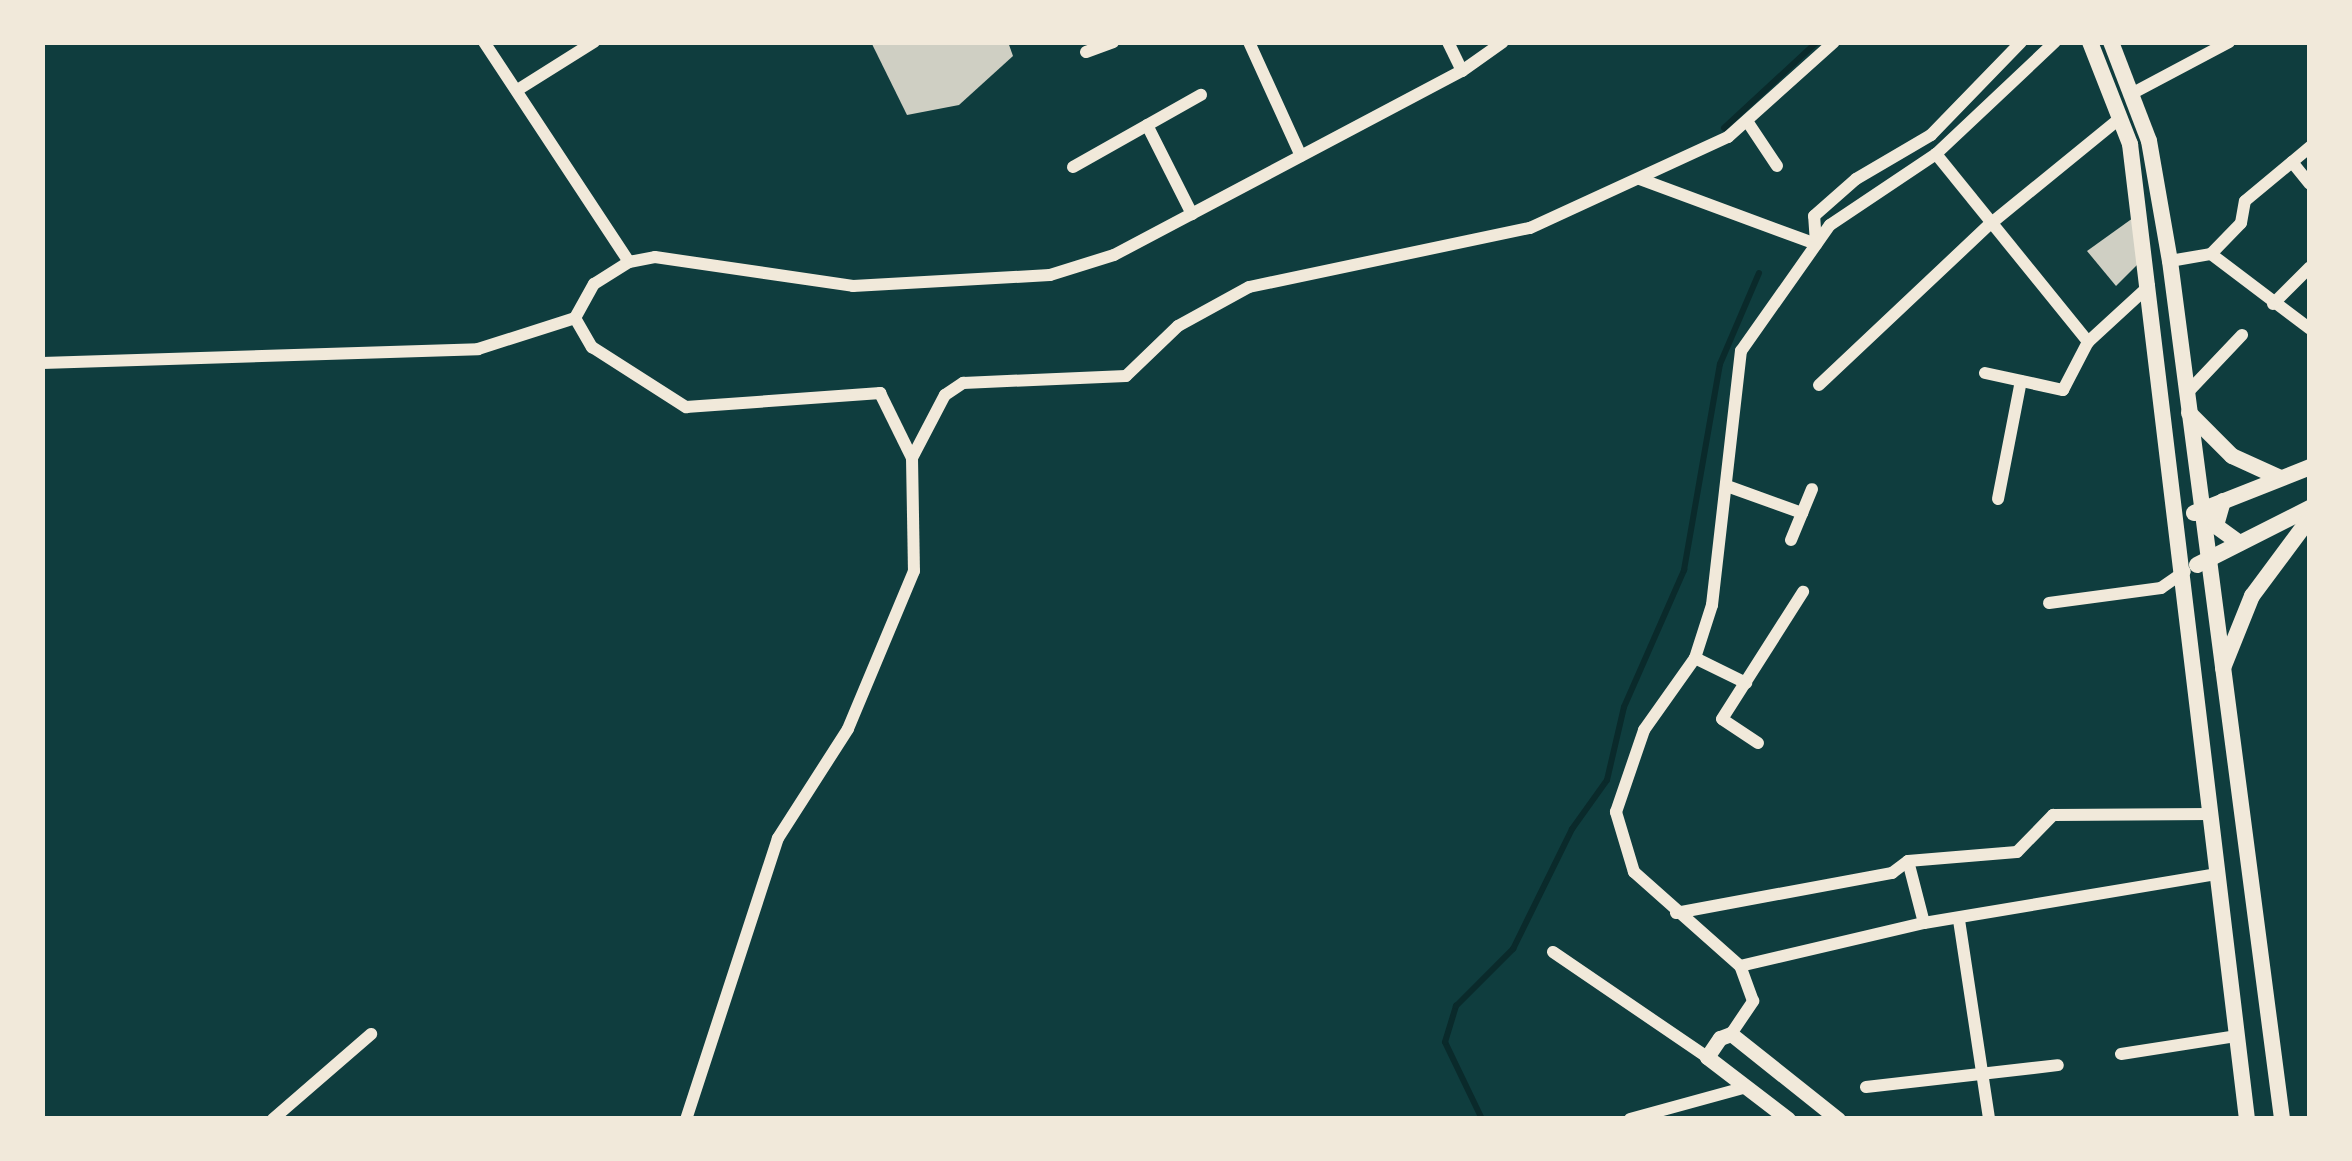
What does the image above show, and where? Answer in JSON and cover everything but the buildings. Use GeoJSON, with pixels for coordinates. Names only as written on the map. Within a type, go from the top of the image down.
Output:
{"type":"FeatureCollection","features":[{"type":"Feature","properties":{"kind":"main road"},"geometry":{"type":"LineString","coordinates":[[2090,42],[2119,119],[2150,286],[2247,1119]]}},
{"type":"Feature","properties":{"kind":"main road"},"geometry":{"type":"LineString","coordinates":[[2111,42],[2133,93],[2170,261],[2282,1119]]}},
{"type":"Feature","properties":{"kind":"main road"},"geometry":{"type":"LineString","coordinates":[[2189,413],[2232,456],[2278,478]]}},
{"type":"Feature","properties":{"kind":"main road"},"geometry":{"type":"LineString","coordinates":[[2177,520],[2310,467]]}},
{"type":"Feature","properties":{"kind":"main road"},"geometry":{"type":"LineString","coordinates":[[2224,501],[2216,526],[2239,544]]}},
{"type":"Feature","properties":{"kind":"main road"},"geometry":{"type":"LineString","coordinates":[[2186,570],[2310,508]]}},
{"type":"Feature","properties":{"kind":"main road"},"geometry":{"type":"LineString","coordinates":[[2221,674],[2252,596],[2310,518]]}},
{"type":"Feature","properties":{"kind":"street"},"geometry":{"type":"LineString","coordinates":[[484,42],[628,262]]}},
{"type":"Feature","properties":{"kind":"street"},"geometry":{"type":"LineString","coordinates":[[519,89],[594,42]]}},
{"type":"Feature","properties":{"kind":"street"},"geometry":{"type":"LineString","coordinates":[[1086,52],[1113,42]]}},
{"type":"Feature","properties":{"kind":"street"},"geometry":{"type":"LineString","coordinates":[[1270,42],[1251,46],[1301,156]]}},
{"type":"Feature","properties":{"kind":"street"},"geometry":{"type":"LineString","coordinates":[[1448,42],[1462,71]]}},
{"type":"Feature","properties":{"kind":"street"},"geometry":{"type":"LineString","coordinates":[[42,363],[478,349],[575,318],[594,284],[628,262],[656,257],[853,286],[1050,275],[1114,255],[1462,71],[1503,42]]}},
{"type":"Feature","properties":{"kind":"street"},"geometry":{"type":"LineString","coordinates":[[912,458],[945,395],[963,382],[1126,376],[1178,326],[1249,287],[1530,228],[1640,179],[1747,121],[1834,42]]}},
{"type":"Feature","properties":{"kind":"street"},"geometry":{"type":"LineString","coordinates":[[1816,244],[1814,216],[1856,179],[1931,135],[2021,42]]}},
{"type":"Feature","properties":{"kind":"street"},"geometry":{"type":"LineString","coordinates":[[1707,1057],[1731,1034],[1753,1001],[1740,966],[1634,872],[1616,812],[1644,730],[1695,658],[1712,605],[1741,351],[1830,224],[1936,154],[2055,42]]}},
{"type":"Feature","properties":{"kind":"street"},"geometry":{"type":"LineString","coordinates":[[2133,93],[2229,42]]}},
{"type":"Feature","properties":{"kind":"street"},"geometry":{"type":"LineString","coordinates":[[1073,167],[1201,95]]}},
{"type":"Feature","properties":{"kind":"street"},"geometry":{"type":"LineString","coordinates":[[1819,385],[1989,225],[2119,119]]}},
{"type":"Feature","properties":{"kind":"street"},"geometry":{"type":"LineString","coordinates":[[1747,121],[1777,166]]}},
{"type":"Feature","properties":{"kind":"street"},"geometry":{"type":"LineString","coordinates":[[1148,124],[1192,214]]}},
{"type":"Feature","properties":{"kind":"street"},"geometry":{"type":"LineString","coordinates":[[2170,261],[2211,254],[2241,224],[2246,201],[2310,147]]}},
{"type":"Feature","properties":{"kind":"street"},"geometry":{"type":"LineString","coordinates":[[1936,154],[2088,342]]}},
{"type":"Feature","properties":{"kind":"street"},"geometry":{"type":"LineString","coordinates":[[2292,162],[2310,184]]}},
{"type":"Feature","properties":{"kind":"street"},"geometry":{"type":"LineString","coordinates":[[1640,179],[1816,244]]}},
{"type":"Feature","properties":{"kind":"street"},"geometry":{"type":"LineString","coordinates":[[2211,254],[2310,329]]}},
{"type":"Feature","properties":{"kind":"street"},"geometry":{"type":"LineString","coordinates":[[2272,304],[2310,267]]}},
{"type":"Feature","properties":{"kind":"street"},"geometry":{"type":"LineString","coordinates":[[1985,373],[2062,390],[2088,342],[2150,286]]}},
{"type":"Feature","properties":{"kind":"street"},"geometry":{"type":"LineString","coordinates":[[575,318],[592,347],[686,406],[880,393],[912,458],[914,571],[848,729],[778,838],[686,1119]]}},
{"type":"Feature","properties":{"kind":"street"},"geometry":{"type":"LineString","coordinates":[[2187,393],[2242,335]]}},
{"type":"Feature","properties":{"kind":"street"},"geometry":{"type":"LineString","coordinates":[[1998,499],[2021,381]]}},
{"type":"Feature","properties":{"kind":"street"},"geometry":{"type":"LineString","coordinates":[[1727,485],[1802,513]]}},
{"type":"Feature","properties":{"kind":"street"},"geometry":{"type":"LineString","coordinates":[[1791,540],[1812,490]]}},
{"type":"Feature","properties":{"kind":"street"},"geometry":{"type":"LineString","coordinates":[[2049,603],[2162,588],[2186,570]]}},
{"type":"Feature","properties":{"kind":"street"},"geometry":{"type":"LineString","coordinates":[[1758,743],[1723,719],[1803,592]]}},
{"type":"Feature","properties":{"kind":"street"},"geometry":{"type":"LineString","coordinates":[[1695,658],[1746,683]]}},
{"type":"Feature","properties":{"kind":"street"},"geometry":{"type":"LineString","coordinates":[[1676,913],[1892,873],[1908,862],[2017,852],[2053,815],[2211,814]]}},
{"type":"Feature","properties":{"kind":"street"},"geometry":{"type":"LineString","coordinates":[[1908,862],[1924,923]]}},
{"type":"Feature","properties":{"kind":"street"},"geometry":{"type":"LineString","coordinates":[[1740,966],[1924,923],[2216,874]]}},
{"type":"Feature","properties":{"kind":"street"},"geometry":{"type":"LineString","coordinates":[[1958,920],[1989,1119]]}},
{"type":"Feature","properties":{"kind":"street"},"geometry":{"type":"LineString","coordinates":[[1552,952],[1707,1057],[1788,1119]]}},
{"type":"Feature","properties":{"kind":"street"},"geometry":{"type":"LineString","coordinates":[[272,1119],[371,1034]]}},
{"type":"Feature","properties":{"kind":"street"},"geometry":{"type":"LineString","coordinates":[[1731,1034],[1828,1116]]}},
{"type":"Feature","properties":{"kind":"street"},"geometry":{"type":"LineString","coordinates":[[2121,1054],[2236,1036]]}},
{"type":"Feature","properties":{"kind":"street"},"geometry":{"type":"LineString","coordinates":[[1865,1087],[2058,1065]]}},
{"type":"Feature","properties":{"kind":"street"},"geometry":{"type":"LineString","coordinates":[[1630,1119],[1747,1088]]}},
{"type":"Feature","properties":{"kind":"waterway"},"geometry":{"type":"LineString","coordinates":[[1724,128],[1817,42]]}},
{"type":"Feature","properties":{"kind":"waterway"},"geometry":{"type":"LineString","coordinates":[[1482,1119],[1445,1042],[1456,1006],[1513,949],[1572,829],[1607,780],[1624,707],[1684,570],[1720,364],[1759,273]]}}]}
